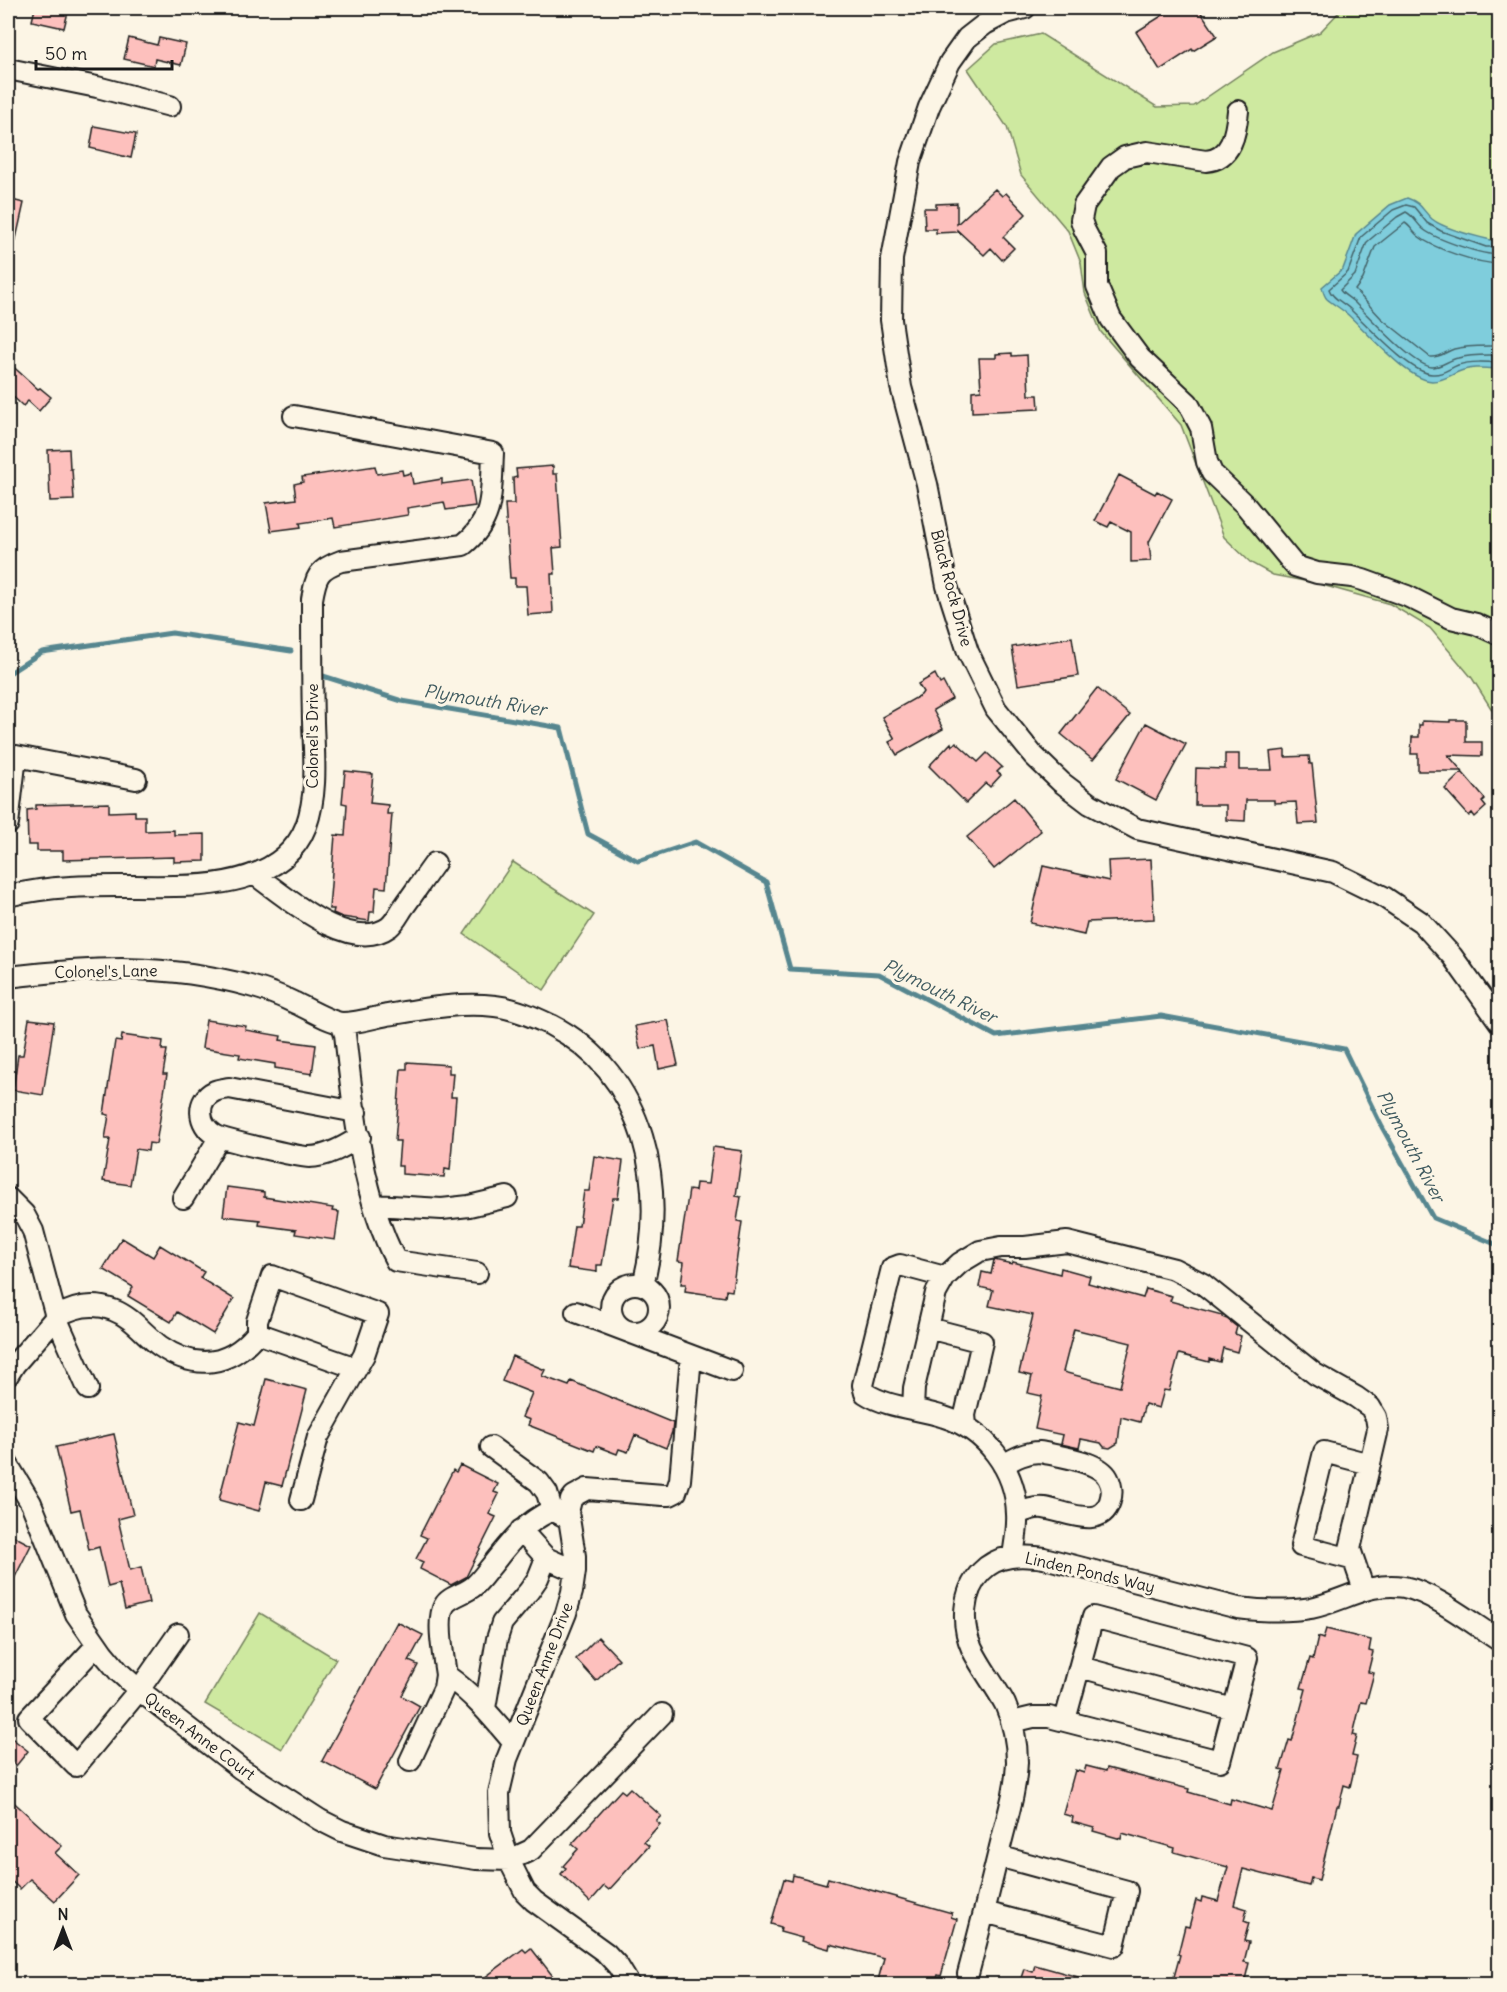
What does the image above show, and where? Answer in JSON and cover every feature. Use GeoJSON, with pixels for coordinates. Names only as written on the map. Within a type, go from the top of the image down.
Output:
{"type":"FeatureCollection","features":[{"type":"Feature","properties":{"kind":"street","name":"Black Rock Drive"},"geometry":{"type":"LineString","coordinates":[[1025,8],[1006,13],[985,24],[967,38],[950,62],[928,107],[910,162],[892,259],[891,320],[901,387],[927,484],[947,586],[968,652],[996,709],[1033,755],[1061,782],[1090,804],[1137,829],[1333,872],[1384,897],[1421,922],[1452,956],[1500,1023]]}},
{"type":"Feature","properties":{"kind":"street"},"geometry":{"type":"LineString","coordinates":[[8,69],[170,105]]}},
{"type":"Feature","properties":{"kind":"street"},"geometry":{"type":"LineString","coordinates":[[1238,111],[1232,143],[1221,156],[1212,161],[1206,161],[1159,152],[1136,154],[1119,161],[1112,167],[1089,197],[1084,205],[1081,220],[1096,249],[1097,286],[1104,306],[1140,358],[1191,408],[1201,428],[1207,462],[1212,473],[1240,500],[1295,566],[1317,573],[1363,580],[1407,596],[1451,618],[1476,624],[1500,635]]}},
{"type":"Feature","properties":{"kind":"street","name":"Colonel's Drive"},"geometry":{"type":"LineString","coordinates":[[8,896],[72,886],[219,884],[254,874],[273,864],[297,844],[306,825],[314,788],[312,600],[315,582],[320,572],[327,566],[341,561],[463,545],[475,536],[487,514],[493,453],[294,416]]}},
{"type":"Feature","properties":{"kind":"street"},"geometry":{"type":"LineString","coordinates":[[8,824],[16,756],[136,779]]}},
{"type":"Feature","properties":{"kind":"street"},"geometry":{"type":"LineString","coordinates":[[254,874],[319,921],[360,934],[380,932],[391,926],[435,863]]}},
{"type":"Feature","properties":{"kind":"street","name":"Colonel's Lane"},"geometry":{"type":"LineString","coordinates":[[8,977],[109,968],[185,972],[264,990],[341,1023]]}},
{"type":"Feature","properties":{"kind":"street"},"geometry":{"type":"LineString","coordinates":[[477,1273],[396,1262],[388,1247],[374,1205],[360,1137],[345,1034],[341,1023],[434,1007],[498,1006],[538,1019],[582,1045],[597,1059],[619,1087],[640,1129],[648,1159],[653,1191],[653,1212],[647,1269],[642,1285]]}},
{"type":"Feature","properties":{"kind":"street"},"geometry":{"type":"LineString","coordinates":[[356,1112],[229,1088],[216,1091],[207,1097],[200,1114],[202,1122],[212,1134],[219,1138],[308,1157],[344,1147],[360,1137]]}},
{"type":"Feature","properties":{"kind":"street"},"geometry":{"type":"LineString","coordinates":[[183,1198],[219,1138]]}},
{"type":"Feature","properties":{"kind":"street"},"geometry":{"type":"LineString","coordinates":[[374,1205],[442,1209],[469,1206],[507,1197]]}},
{"type":"Feature","properties":{"kind":"street"},"geometry":{"type":"LineString","coordinates":[[8,1198],[24,1214],[33,1231],[56,1317],[88,1389]]}},
{"type":"Feature","properties":{"kind":"street"},"geometry":{"type":"LineString","coordinates":[[913,1409],[914,1388],[936,1293],[945,1277],[960,1263],[980,1251],[1001,1247],[1025,1247],[1067,1242],[1174,1269],[1203,1284],[1315,1374],[1370,1407],[1376,1417],[1378,1429],[1350,1550],[1364,1590]]}},
{"type":"Feature","properties":{"kind":"street"},"geometry":{"type":"LineString","coordinates":[[945,1277],[900,1265],[892,1268],[863,1385],[864,1393],[876,1401],[944,1417],[966,1425],[996,1452],[1015,1495],[1017,1531],[1012,1556]]}},
{"type":"Feature","properties":{"kind":"street"},"geometry":{"type":"LineString","coordinates":[[8,1375],[56,1317],[69,1309],[92,1305],[113,1310],[132,1322],[160,1346],[180,1357],[199,1363],[218,1361],[237,1353],[257,1333],[257,1321],[272,1276],[378,1314],[364,1355],[318,1437],[301,1500]]}},
{"type":"Feature","properties":{"kind":"street"},"geometry":{"type":"LineString","coordinates":[[631,1284],[642,1285],[653,1292],[658,1299],[658,1315],[654,1322],[642,1332],[626,1331],[614,1322],[611,1314],[612,1299],[623,1287],[631,1284]]}},
{"type":"Feature","properties":{"kind":"street"},"geometry":{"type":"LineString","coordinates":[[576,1312],[732,1371]]}},
{"type":"Feature","properties":{"kind":"street"},"geometry":{"type":"LineString","coordinates":[[928,1328],[982,1342],[965,1415],[966,1425]]}},
{"type":"Feature","properties":{"kind":"street"},"geometry":{"type":"LineString","coordinates":[[257,1333],[356,1368]]}},
{"type":"Feature","properties":{"kind":"street"},"geometry":{"type":"LineString","coordinates":[[410,1761],[444,1688],[446,1675],[441,1626],[444,1606],[451,1599],[464,1594],[475,1585],[521,1530],[536,1518],[568,1512],[574,1496],[587,1490],[663,1495],[676,1492],[680,1480],[691,1356]]}},
{"type":"Feature","properties":{"kind":"street","name":"Queen Anne Drive"},"geometry":{"type":"LineString","coordinates":[[491,1448],[539,1482],[547,1492],[560,1514],[575,1556],[575,1571],[569,1602],[501,1778],[498,1806],[500,1833],[508,1860],[520,1884],[534,1901],[613,1959],[628,1984]]}},
{"type":"Feature","properties":{"kind":"street"},"geometry":{"type":"LineString","coordinates":[[1003,1465],[1022,1455],[1040,1452],[1091,1464],[1106,1474],[1111,1484],[1112,1494],[1109,1504],[1102,1513],[1093,1517],[1081,1517],[1045,1508],[1031,1508],[1017,1514]]}},
{"type":"Feature","properties":{"kind":"street"},"geometry":{"type":"LineString","coordinates":[[1351,1558],[1301,1546],[1324,1452],[1370,1464]]}},
{"type":"Feature","properties":{"kind":"street","name":"Queen Anne Court"},"geometry":{"type":"LineString","coordinates":[[8,1465],[31,1503],[76,1614],[119,1672],[139,1690],[241,1769],[342,1831],[384,1845],[476,1859],[508,1860]]}},
{"type":"Feature","properties":{"kind":"street"},"geometry":{"type":"LineString","coordinates":[[521,1530],[546,1558],[575,1571]]}},
{"type":"Feature","properties":{"kind":"street","name":"Linden Ponds Way"},"geometry":{"type":"LineString","coordinates":[[967,1981],[1016,1777],[1017,1759],[1012,1722],[972,1649],[965,1622],[965,1607],[969,1590],[986,1567],[997,1560],[1012,1556],[1044,1558],[1238,1608],[1260,1611],[1311,1608],[1364,1590],[1389,1586],[1416,1591],[1428,1596],[1500,1641]]}},
{"type":"Feature","properties":{"kind":"street"},"geometry":{"type":"LineString","coordinates":[[485,1708],[502,1623],[534,1584],[546,1558]]}},
{"type":"Feature","properties":{"kind":"street"},"geometry":{"type":"LineString","coordinates":[[1012,1722],[1048,1716],[1220,1761],[1246,1658],[1093,1617],[1065,1720]]}},
{"type":"Feature","properties":{"kind":"street"},"geometry":{"type":"LineString","coordinates":[[97,1645],[29,1718],[76,1766],[139,1690],[178,1634]]}},
{"type":"Feature","properties":{"kind":"street"},"geometry":{"type":"LineString","coordinates":[[1080,1667],[1233,1709]]}},
{"type":"Feature","properties":{"kind":"street"},"geometry":{"type":"LineString","coordinates":[[446,1675],[465,1688],[513,1742]]}},
{"type":"Feature","properties":{"kind":"street"},"geometry":{"type":"LineString","coordinates":[[508,1860],[531,1850],[662,1714]]}},
{"type":"Feature","properties":{"kind":"street"},"geometry":{"type":"LineString","coordinates":[[984,1912],[1114,1946],[1127,1891],[998,1856]]}},
{"type":"Feature","properties":{"kind":"green space"},"geometry":{"type":"Polygon","coordinates":[[[1340,8],[1499,8],[1499,721],[1472,678],[1430,628],[1390,604],[1315,583],[1273,575],[1251,563],[1224,537],[1181,425],[1101,332],[1085,293],[1081,263],[1068,231],[1021,175],[1007,127],[968,69],[996,44],[1041,34],[1157,107],[1194,106],[1273,52],[1320,32],[1340,11],[1340,8]]]}},
{"type":"Feature","properties":{"kind":"green space"},"geometry":{"type":"Polygon","coordinates":[[[513,862],[594,915],[544,990],[464,934],[513,862]]]}},
{"type":"Feature","properties":{"kind":"green space"},"geometry":{"type":"Polygon","coordinates":[[[260,1613],[336,1659],[282,1749],[205,1704],[260,1613]]]}},
{"type":"Feature","properties":{"kind":"water"},"geometry":{"type":"Polygon","coordinates":[[[1407,198],[1419,204],[1432,219],[1446,227],[1499,242],[1499,369],[1468,369],[1436,381],[1422,378],[1399,364],[1325,296],[1322,287],[1343,269],[1356,234],[1390,205],[1407,198]]]}},
{"type":"Feature","properties":{"kind":"building"},"geometry":{"type":"Polygon","coordinates":[[[35,8],[69,8],[64,28],[32,21],[35,8]]]}},
{"type":"Feature","properties":{"kind":"building"},"geometry":{"type":"Polygon","coordinates":[[[1174,8],[1198,8],[1217,36],[1160,70],[1136,32],[1174,8]]]}},
{"type":"Feature","properties":{"kind":"building"},"geometry":{"type":"Polygon","coordinates":[[[129,38],[157,45],[159,38],[186,44],[181,65],[155,59],[154,66],[124,59],[129,38]]]}},
{"type":"Feature","properties":{"kind":"building"},"geometry":{"type":"Polygon","coordinates":[[[94,126],[136,134],[131,158],[90,148],[94,126]]]}},
{"type":"Feature","properties":{"kind":"building"},"geometry":{"type":"Polygon","coordinates":[[[995,189],[1002,196],[1006,193],[1026,214],[1003,237],[1014,248],[1002,260],[991,248],[984,255],[957,230],[957,232],[936,233],[936,229],[925,229],[924,208],[936,208],[936,204],[957,203],[957,224],[995,189]]]}},
{"type":"Feature","properties":{"kind":"building"},"geometry":{"type":"Polygon","coordinates":[[[8,199],[24,203],[14,248],[8,247],[8,199]]]}},
{"type":"Feature","properties":{"kind":"building"},"geometry":{"type":"Polygon","coordinates":[[[1012,353],[1012,356],[1027,355],[1029,395],[1038,395],[1039,409],[972,412],[972,391],[981,390],[979,358],[996,358],[996,354],[1012,353]]]}},
{"type":"Feature","properties":{"kind":"building"},"geometry":{"type":"Polygon","coordinates":[[[8,362],[38,389],[40,388],[51,397],[39,411],[28,401],[23,406],[8,392],[8,362]]]}},
{"type":"Feature","properties":{"kind":"building"},"geometry":{"type":"Polygon","coordinates":[[[69,449],[74,500],[50,501],[48,450],[69,449]]]}},
{"type":"Feature","properties":{"kind":"building"},"geometry":{"type":"Polygon","coordinates":[[[375,466],[377,474],[402,470],[403,475],[411,473],[413,484],[442,479],[442,484],[471,480],[475,506],[446,510],[444,502],[407,508],[408,515],[335,527],[333,518],[300,523],[301,527],[271,531],[266,503],[296,499],[294,484],[303,482],[302,477],[375,466]]]}},
{"type":"Feature","properties":{"kind":"building"},"geometry":{"type":"Polygon","coordinates":[[[553,466],[553,474],[557,474],[562,547],[553,548],[555,574],[551,574],[553,613],[528,615],[526,586],[515,586],[515,578],[510,578],[505,504],[514,504],[513,478],[517,477],[516,469],[553,466]]]}},
{"type":"Feature","properties":{"kind":"building"},"geometry":{"type":"Polygon","coordinates":[[[1119,475],[1155,494],[1157,491],[1172,499],[1149,542],[1151,561],[1131,562],[1131,532],[1111,522],[1108,527],[1095,521],[1119,475]]]}},
{"type":"Feature","properties":{"kind":"building"},"geometry":{"type":"Polygon","coordinates":[[[1072,637],[1078,676],[1018,685],[1012,647],[1072,637]]]}},
{"type":"Feature","properties":{"kind":"building"},"geometry":{"type":"Polygon","coordinates":[[[935,674],[940,684],[943,682],[952,699],[933,710],[943,729],[897,755],[889,742],[895,739],[882,717],[921,695],[923,692],[918,684],[935,674]]]}},
{"type":"Feature","properties":{"kind":"building"},"geometry":{"type":"Polygon","coordinates":[[[1097,688],[1130,715],[1093,760],[1061,734],[1097,688]]]}},
{"type":"Feature","properties":{"kind":"building"},"geometry":{"type":"Polygon","coordinates":[[[1450,720],[1466,720],[1466,742],[1482,742],[1482,756],[1448,755],[1462,771],[1418,771],[1418,754],[1411,754],[1412,737],[1419,737],[1419,725],[1422,725],[1422,721],[1450,722],[1450,720]]]}},
{"type":"Feature","properties":{"kind":"building"},"geometry":{"type":"Polygon","coordinates":[[[1146,723],[1186,744],[1156,800],[1116,779],[1146,723]]]}},
{"type":"Feature","properties":{"kind":"building"},"geometry":{"type":"Polygon","coordinates":[[[956,742],[978,762],[987,753],[1002,767],[997,772],[1001,775],[990,787],[986,783],[966,803],[929,766],[951,743],[952,746],[956,742]]]}},
{"type":"Feature","properties":{"kind":"building"},"geometry":{"type":"Polygon","coordinates":[[[1285,750],[1285,757],[1309,756],[1310,764],[1312,764],[1318,823],[1298,824],[1296,802],[1274,803],[1274,800],[1246,800],[1245,821],[1226,820],[1226,805],[1195,805],[1196,768],[1225,769],[1225,754],[1239,754],[1239,770],[1272,770],[1270,752],[1285,750]]]}},
{"type":"Feature","properties":{"kind":"building"},"geometry":{"type":"Polygon","coordinates":[[[345,771],[373,774],[370,803],[388,805],[387,814],[392,814],[386,888],[376,887],[374,912],[370,912],[369,921],[342,917],[333,913],[334,909],[329,909],[335,835],[345,836],[347,804],[342,803],[345,771]]]}},
{"type":"Feature","properties":{"kind":"building"},"geometry":{"type":"Polygon","coordinates":[[[1462,772],[1485,799],[1482,802],[1486,807],[1475,817],[1472,813],[1469,816],[1445,789],[1462,772]]]}},
{"type":"Feature","properties":{"kind":"building"},"geometry":{"type":"Polygon","coordinates":[[[1014,798],[1041,831],[994,869],[967,837],[1014,798]]]}},
{"type":"Feature","properties":{"kind":"building"},"geometry":{"type":"Polygon","coordinates":[[[109,803],[109,812],[135,811],[135,816],[145,816],[145,831],[174,830],[174,835],[205,834],[205,861],[174,862],[174,857],[63,860],[63,851],[37,851],[37,845],[28,845],[27,810],[36,809],[36,805],[109,803]]]}},
{"type":"Feature","properties":{"kind":"building"},"geometry":{"type":"Polygon","coordinates":[[[1151,859],[1154,919],[1087,922],[1084,935],[1030,923],[1043,866],[1109,881],[1108,861],[1151,859]]]}},
{"type":"Feature","properties":{"kind":"building"},"geometry":{"type":"Polygon","coordinates":[[[29,1019],[54,1022],[43,1095],[13,1090],[18,1055],[23,1055],[29,1019]]]}},
{"type":"Feature","properties":{"kind":"building"},"geometry":{"type":"Polygon","coordinates":[[[206,1020],[246,1026],[245,1030],[281,1036],[280,1040],[316,1045],[312,1074],[275,1068],[275,1064],[239,1058],[240,1054],[202,1048],[206,1020]]]}},
{"type":"Feature","properties":{"kind":"building"},"geometry":{"type":"Polygon","coordinates":[[[668,1020],[678,1065],[659,1069],[655,1046],[640,1049],[635,1026],[668,1020]]]}},
{"type":"Feature","properties":{"kind":"building"},"geometry":{"type":"Polygon","coordinates":[[[122,1035],[163,1041],[162,1050],[167,1050],[163,1074],[167,1074],[156,1144],[149,1143],[148,1151],[136,1149],[130,1185],[103,1181],[110,1139],[105,1139],[109,1115],[104,1114],[115,1041],[121,1042],[122,1035]]]}},
{"type":"Feature","properties":{"kind":"building"},"geometry":{"type":"Polygon","coordinates":[[[407,1062],[449,1065],[449,1073],[453,1073],[451,1097],[456,1097],[450,1170],[445,1169],[444,1177],[402,1174],[402,1166],[398,1166],[400,1141],[395,1141],[401,1069],[407,1069],[407,1062]]]}},
{"type":"Feature","properties":{"kind":"building"},"geometry":{"type":"Polygon","coordinates":[[[713,1147],[742,1151],[736,1196],[741,1197],[737,1221],[742,1222],[732,1291],[726,1290],[725,1297],[685,1291],[686,1284],[681,1284],[684,1262],[678,1261],[689,1190],[695,1191],[696,1183],[708,1184],[713,1147]]]}},
{"type":"Feature","properties":{"kind":"building"},"geometry":{"type":"Polygon","coordinates":[[[594,1156],[623,1161],[618,1198],[613,1198],[602,1265],[597,1265],[597,1272],[568,1268],[574,1226],[579,1226],[584,1191],[589,1191],[594,1156]]]}},
{"type":"Feature","properties":{"kind":"building"},"geometry":{"type":"Polygon","coordinates":[[[227,1187],[264,1192],[264,1197],[333,1208],[332,1211],[339,1212],[335,1240],[295,1234],[296,1230],[259,1225],[260,1220],[223,1216],[227,1187]]]}},
{"type":"Feature","properties":{"kind":"building"},"geometry":{"type":"Polygon","coordinates":[[[122,1238],[153,1257],[160,1245],[204,1272],[200,1278],[234,1299],[213,1334],[177,1312],[171,1322],[128,1296],[133,1287],[103,1269],[122,1238]]]}},
{"type":"Feature","properties":{"kind":"building"},"geometry":{"type":"Polygon","coordinates":[[[994,1260],[1012,1264],[1013,1262],[1060,1274],[1061,1268],[1090,1276],[1088,1283],[1143,1298],[1146,1289],[1172,1296],[1170,1301],[1222,1315],[1237,1327],[1235,1334],[1241,1336],[1237,1352],[1223,1348],[1220,1362],[1209,1359],[1209,1362],[1179,1354],[1169,1391],[1164,1390],[1159,1408],[1145,1404],[1140,1422],[1121,1417],[1118,1443],[1110,1448],[1104,1447],[1101,1443],[1081,1439],[1079,1448],[1061,1444],[1063,1435],[1035,1429],[1042,1396],[1028,1393],[1032,1376],[1019,1373],[1033,1315],[989,1306],[993,1290],[979,1287],[982,1272],[991,1274],[994,1260]],[[1074,1329],[1063,1372],[1120,1387],[1131,1343],[1074,1329]]]}},
{"type":"Feature","properties":{"kind":"building"},"geometry":{"type":"Polygon","coordinates":[[[512,1356],[545,1370],[542,1376],[569,1386],[571,1381],[673,1423],[666,1448],[635,1435],[628,1452],[619,1449],[617,1454],[596,1446],[594,1451],[528,1425],[530,1420],[522,1417],[532,1393],[502,1381],[512,1356]]]}},
{"type":"Feature","properties":{"kind":"building"},"geometry":{"type":"Polygon","coordinates":[[[266,1379],[307,1390],[282,1486],[266,1482],[259,1511],[219,1500],[239,1422],[254,1426],[266,1379]]]}},
{"type":"Feature","properties":{"kind":"building"},"geometry":{"type":"Polygon","coordinates":[[[114,1434],[133,1515],[118,1519],[130,1570],[141,1567],[149,1603],[125,1609],[119,1584],[108,1587],[99,1547],[89,1550],[80,1509],[71,1511],[56,1447],[114,1434]]]}},
{"type":"Feature","properties":{"kind":"building"},"geometry":{"type":"Polygon","coordinates":[[[460,1465],[498,1484],[494,1492],[499,1494],[489,1514],[496,1517],[466,1577],[451,1585],[420,1569],[423,1562],[416,1559],[427,1538],[420,1535],[453,1470],[456,1472],[460,1465]]]}},
{"type":"Feature","properties":{"kind":"building"},"geometry":{"type":"Polygon","coordinates":[[[8,1533],[31,1545],[8,1591],[8,1533]]]}},
{"type":"Feature","properties":{"kind":"building"},"geometry":{"type":"Polygon","coordinates":[[[397,1622],[423,1635],[409,1661],[418,1665],[402,1696],[420,1706],[375,1789],[322,1761],[397,1622]]]}},
{"type":"Feature","properties":{"kind":"building"},"geometry":{"type":"Polygon","coordinates":[[[1326,1629],[1371,1640],[1369,1651],[1373,1652],[1368,1672],[1374,1673],[1366,1703],[1361,1702],[1353,1735],[1357,1736],[1352,1756],[1357,1757],[1350,1787],[1344,1785],[1319,1880],[1311,1878],[1309,1886],[1243,1869],[1234,1905],[1247,1909],[1244,1921],[1249,1923],[1244,1941],[1249,1942],[1244,1962],[1249,1963],[1244,1984],[1172,1984],[1185,1926],[1189,1927],[1196,1900],[1201,1902],[1202,1897],[1218,1901],[1228,1867],[1174,1852],[1175,1848],[1122,1833],[1121,1839],[1072,1822],[1073,1817],[1063,1814],[1075,1770],[1084,1773],[1086,1766],[1106,1771],[1107,1768],[1189,1789],[1188,1792],[1230,1804],[1231,1799],[1272,1811],[1284,1771],[1280,1770],[1289,1740],[1292,1741],[1306,1689],[1301,1688],[1310,1658],[1313,1659],[1318,1637],[1323,1639],[1326,1629]]]}},
{"type":"Feature","properties":{"kind":"building"},"geometry":{"type":"Polygon","coordinates":[[[598,1637],[619,1659],[596,1681],[576,1659],[598,1637]]]}},
{"type":"Feature","properties":{"kind":"building"},"geometry":{"type":"Polygon","coordinates":[[[8,1735],[28,1751],[16,1766],[8,1759],[8,1735]]]}},
{"type":"Feature","properties":{"kind":"building"},"geometry":{"type":"Polygon","coordinates":[[[630,1788],[661,1816],[656,1821],[660,1824],[644,1842],[649,1846],[609,1890],[604,1886],[590,1902],[561,1874],[566,1868],[563,1866],[578,1849],[572,1844],[621,1790],[625,1793],[630,1788]]]}},
{"type":"Feature","properties":{"kind":"building"},"geometry":{"type":"Polygon","coordinates":[[[8,1797],[62,1846],[55,1853],[79,1875],[55,1901],[30,1879],[20,1889],[8,1878],[8,1797]]]}},
{"type":"Feature","properties":{"kind":"building"},"geometry":{"type":"Polygon","coordinates":[[[793,1875],[826,1884],[828,1878],[952,1913],[951,1917],[957,1919],[941,1976],[938,1975],[935,1984],[877,1984],[884,1958],[830,1944],[829,1949],[780,1932],[781,1927],[771,1924],[784,1879],[792,1881],[793,1875]]]}},
{"type":"Feature","properties":{"kind":"building"},"geometry":{"type":"Polygon","coordinates":[[[531,1948],[559,1984],[476,1984],[523,1949],[526,1952],[531,1948]]]}},
{"type":"Feature","properties":{"kind":"building"},"geometry":{"type":"Polygon","coordinates":[[[1035,1965],[1089,1980],[1088,1984],[1019,1984],[1024,1969],[1033,1972],[1035,1965]]]}},
{"type":"Feature","properties":{"kind":"waterway","name":"Plymouth River"},"geometry":{"type":"LineString","coordinates":[[8,674],[42,652],[172,633],[291,651]]}},
{"type":"Feature","properties":{"kind":"waterway","name":"Plymouth River"},"geometry":{"type":"LineString","coordinates":[[323,676],[402,701],[561,728],[588,834],[638,861],[695,842],[766,882],[790,969],[879,974],[996,1036],[1161,1016],[1344,1049],[1382,1127],[1433,1218],[1500,1246]]}}]}
